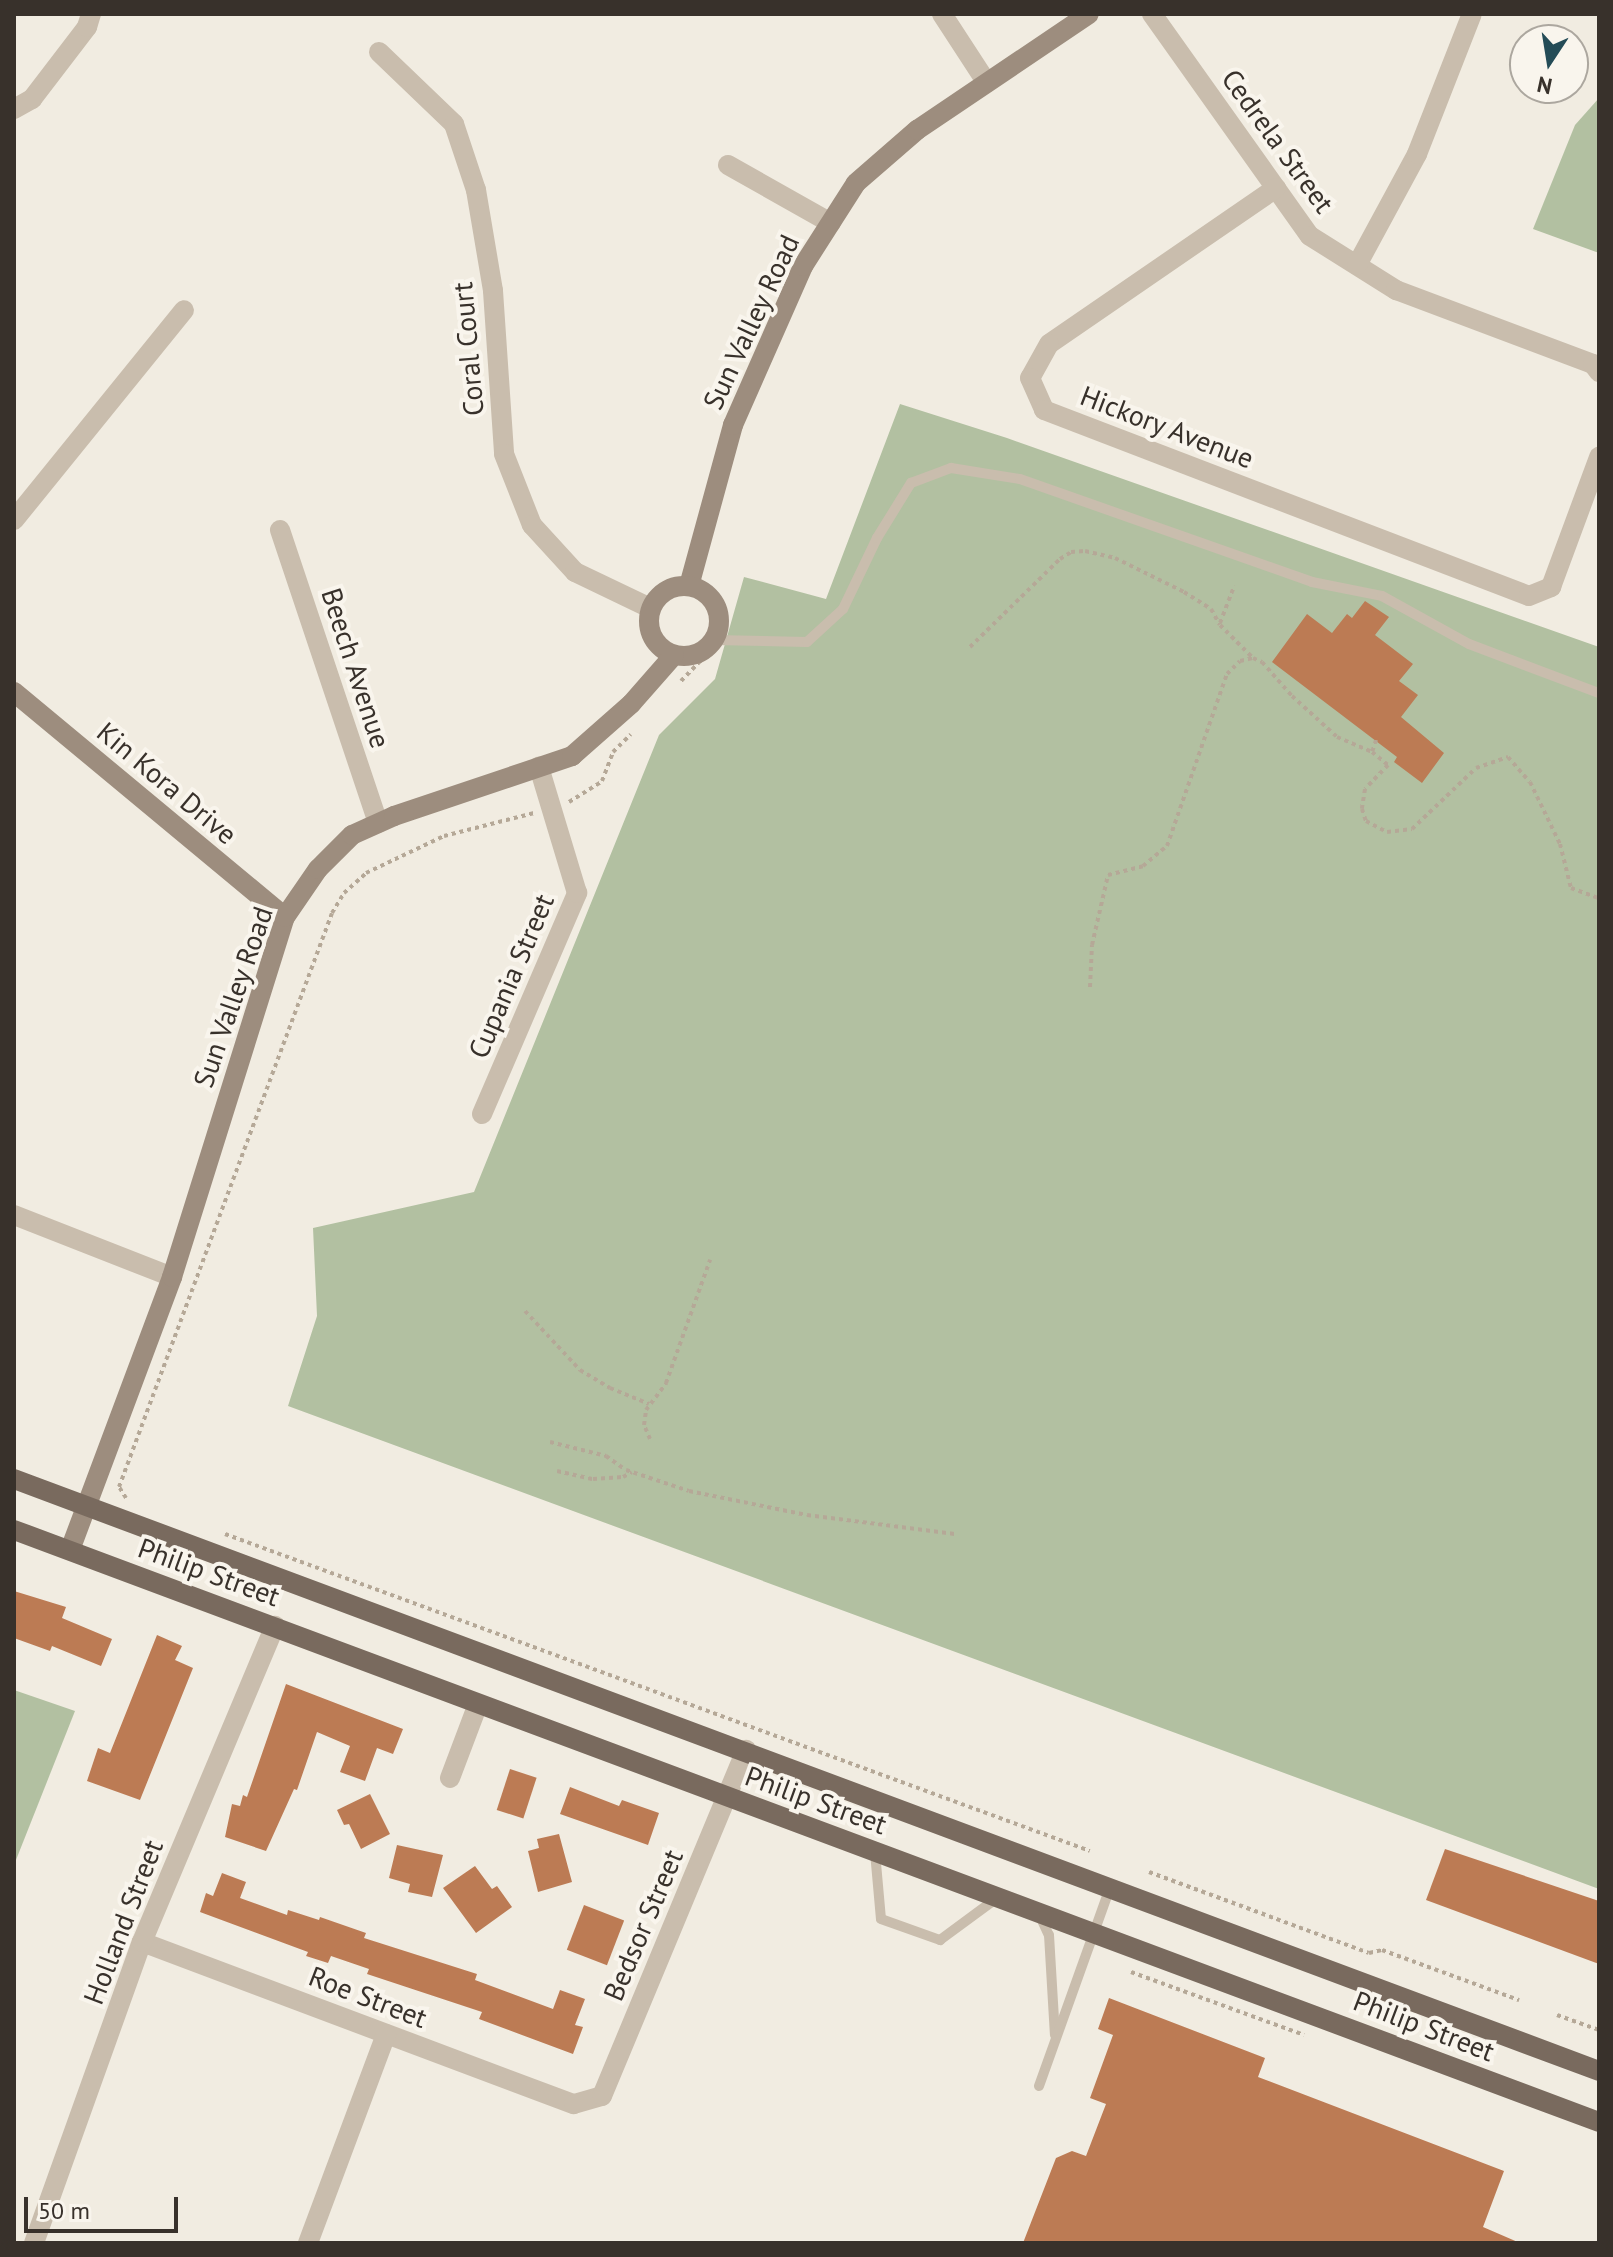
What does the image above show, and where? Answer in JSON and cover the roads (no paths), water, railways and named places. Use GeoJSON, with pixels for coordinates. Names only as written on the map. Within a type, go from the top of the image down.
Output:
{"type":"FeatureCollection","features":[{"type":"Feature","properties":{"kind":"main road","name":"Philip Street"},"geometry":{"type":"LineString","coordinates":[[14,1479],[1599,2071]]}},
{"type":"Feature","properties":{"kind":"main road","name":"Philip Street"},"geometry":{"type":"LineString","coordinates":[[14,1530],[1599,2122]]}},
{"type":"Feature","properties":{"kind":"street"},"geometry":{"type":"LineString","coordinates":[[14,109],[32,99],[87,27],[91,14]]}},
{"type":"Feature","properties":{"kind":"street"},"geometry":{"type":"LineString","coordinates":[[942,14],[987,83]]}},
{"type":"Feature","properties":{"kind":"street","name":"Sun Valley Road"},"geometry":{"type":"LineString","coordinates":[[689,586],[733,425],[803,266],[856,183],[917,130],[1089,14]]}},
{"type":"Feature","properties":{"kind":"street","name":"Cedrela Street"},"geometry":{"type":"LineString","coordinates":[[1152,14],[1310,236],[1396,290],[1593,364],[1599,372]]}},
{"type":"Feature","properties":{"kind":"street"},"geometry":{"type":"LineString","coordinates":[[1357,265],[1417,154],[1472,14]]}},
{"type":"Feature","properties":{"kind":"street","name":"Coral Court"},"geometry":{"type":"LineString","coordinates":[[379,52],[454,124],[476,190],[493,291],[504,454],[532,525],[575,572],[650,608]]}},
{"type":"Feature","properties":{"kind":"street"},"geometry":{"type":"LineString","coordinates":[[728,165],[831,223]]}},
{"type":"Feature","properties":{"kind":"street","name":"Hickory Avenue"},"geometry":{"type":"LineString","coordinates":[[1276,188],[1049,344],[1030,378],[1044,410],[1529,596],[1551,587],[1599,457]]}},
{"type":"Feature","properties":{"kind":"street"},"geometry":{"type":"LineString","coordinates":[[14,520],[184,310]]}},
{"type":"Feature","properties":{"kind":"street","name":"Beech Avenue"},"geometry":{"type":"LineString","coordinates":[[280,530],[378,823]]}},
{"type":"Feature","properties":{"kind":"street"},"geometry":{"type":"LineString","coordinates":[[689,586],[702,590],[718,613],[719,627],[710,647],[696,654],[674,655],[661,648],[652,637],[648,623],[650,608],[665,590],[689,586]]}},
{"type":"Feature","properties":{"kind":"street","name":"Sun Valley Road"},"geometry":{"type":"LineString","coordinates":[[70,1550],[172,1277],[285,917],[318,869],[352,835],[378,823],[572,756],[631,704],[674,655]]}},
{"type":"Feature","properties":{"kind":"street","name":"Kin Kora Drive"},"geometry":{"type":"LineString","coordinates":[[14,692],[285,917]]}},
{"type":"Feature","properties":{"kind":"street","name":"Cupania Street"},"geometry":{"type":"LineString","coordinates":[[482,1114],[577,893],[539,767]]}},
{"type":"Feature","properties":{"kind":"street"},"geometry":{"type":"LineString","coordinates":[[14,1215],[172,1277]]}},
{"type":"Feature","properties":{"kind":"street","name":"Holland Street"},"geometry":{"type":"LineString","coordinates":[[34,2243],[142,1942],[275,1626]]}},
{"type":"Feature","properties":{"kind":"street"},"geometry":{"type":"LineString","coordinates":[[450,1778],[478,1704]]}},
{"type":"Feature","properties":{"kind":"street","name":"Bedsor Street"},"geometry":{"type":"LineString","coordinates":[[574,2104],[602,2096],[746,1750]]}},
{"type":"Feature","properties":{"kind":"street","name":"Roe Street"},"geometry":{"type":"LineString","coordinates":[[142,1942],[574,2104]]}},
{"type":"Feature","properties":{"kind":"street"},"geometry":{"type":"LineString","coordinates":[[308,2243],[386,2034]]}},
{"type":"Feature","properties":{"kind":"lane"},"geometry":{"type":"LineString","coordinates":[[710,647],[807,642],[843,609],[877,538],[911,483],[951,468],[1020,479],[1312,582],[1382,596],[1469,644],[1599,693]]}},
{"type":"Feature","properties":{"kind":"lane"},"geometry":{"type":"LineString","coordinates":[[875,1851],[881,1919],[940,1940],[998,1897]]}},
{"type":"Feature","properties":{"kind":"lane"},"geometry":{"type":"LineString","coordinates":[[1039,2086],[1111,1888]]}},
{"type":"Feature","properties":{"kind":"lane"},"geometry":{"type":"LineString","coordinates":[[1039,1912],[1049,1935],[1055,2041]]}}]}
